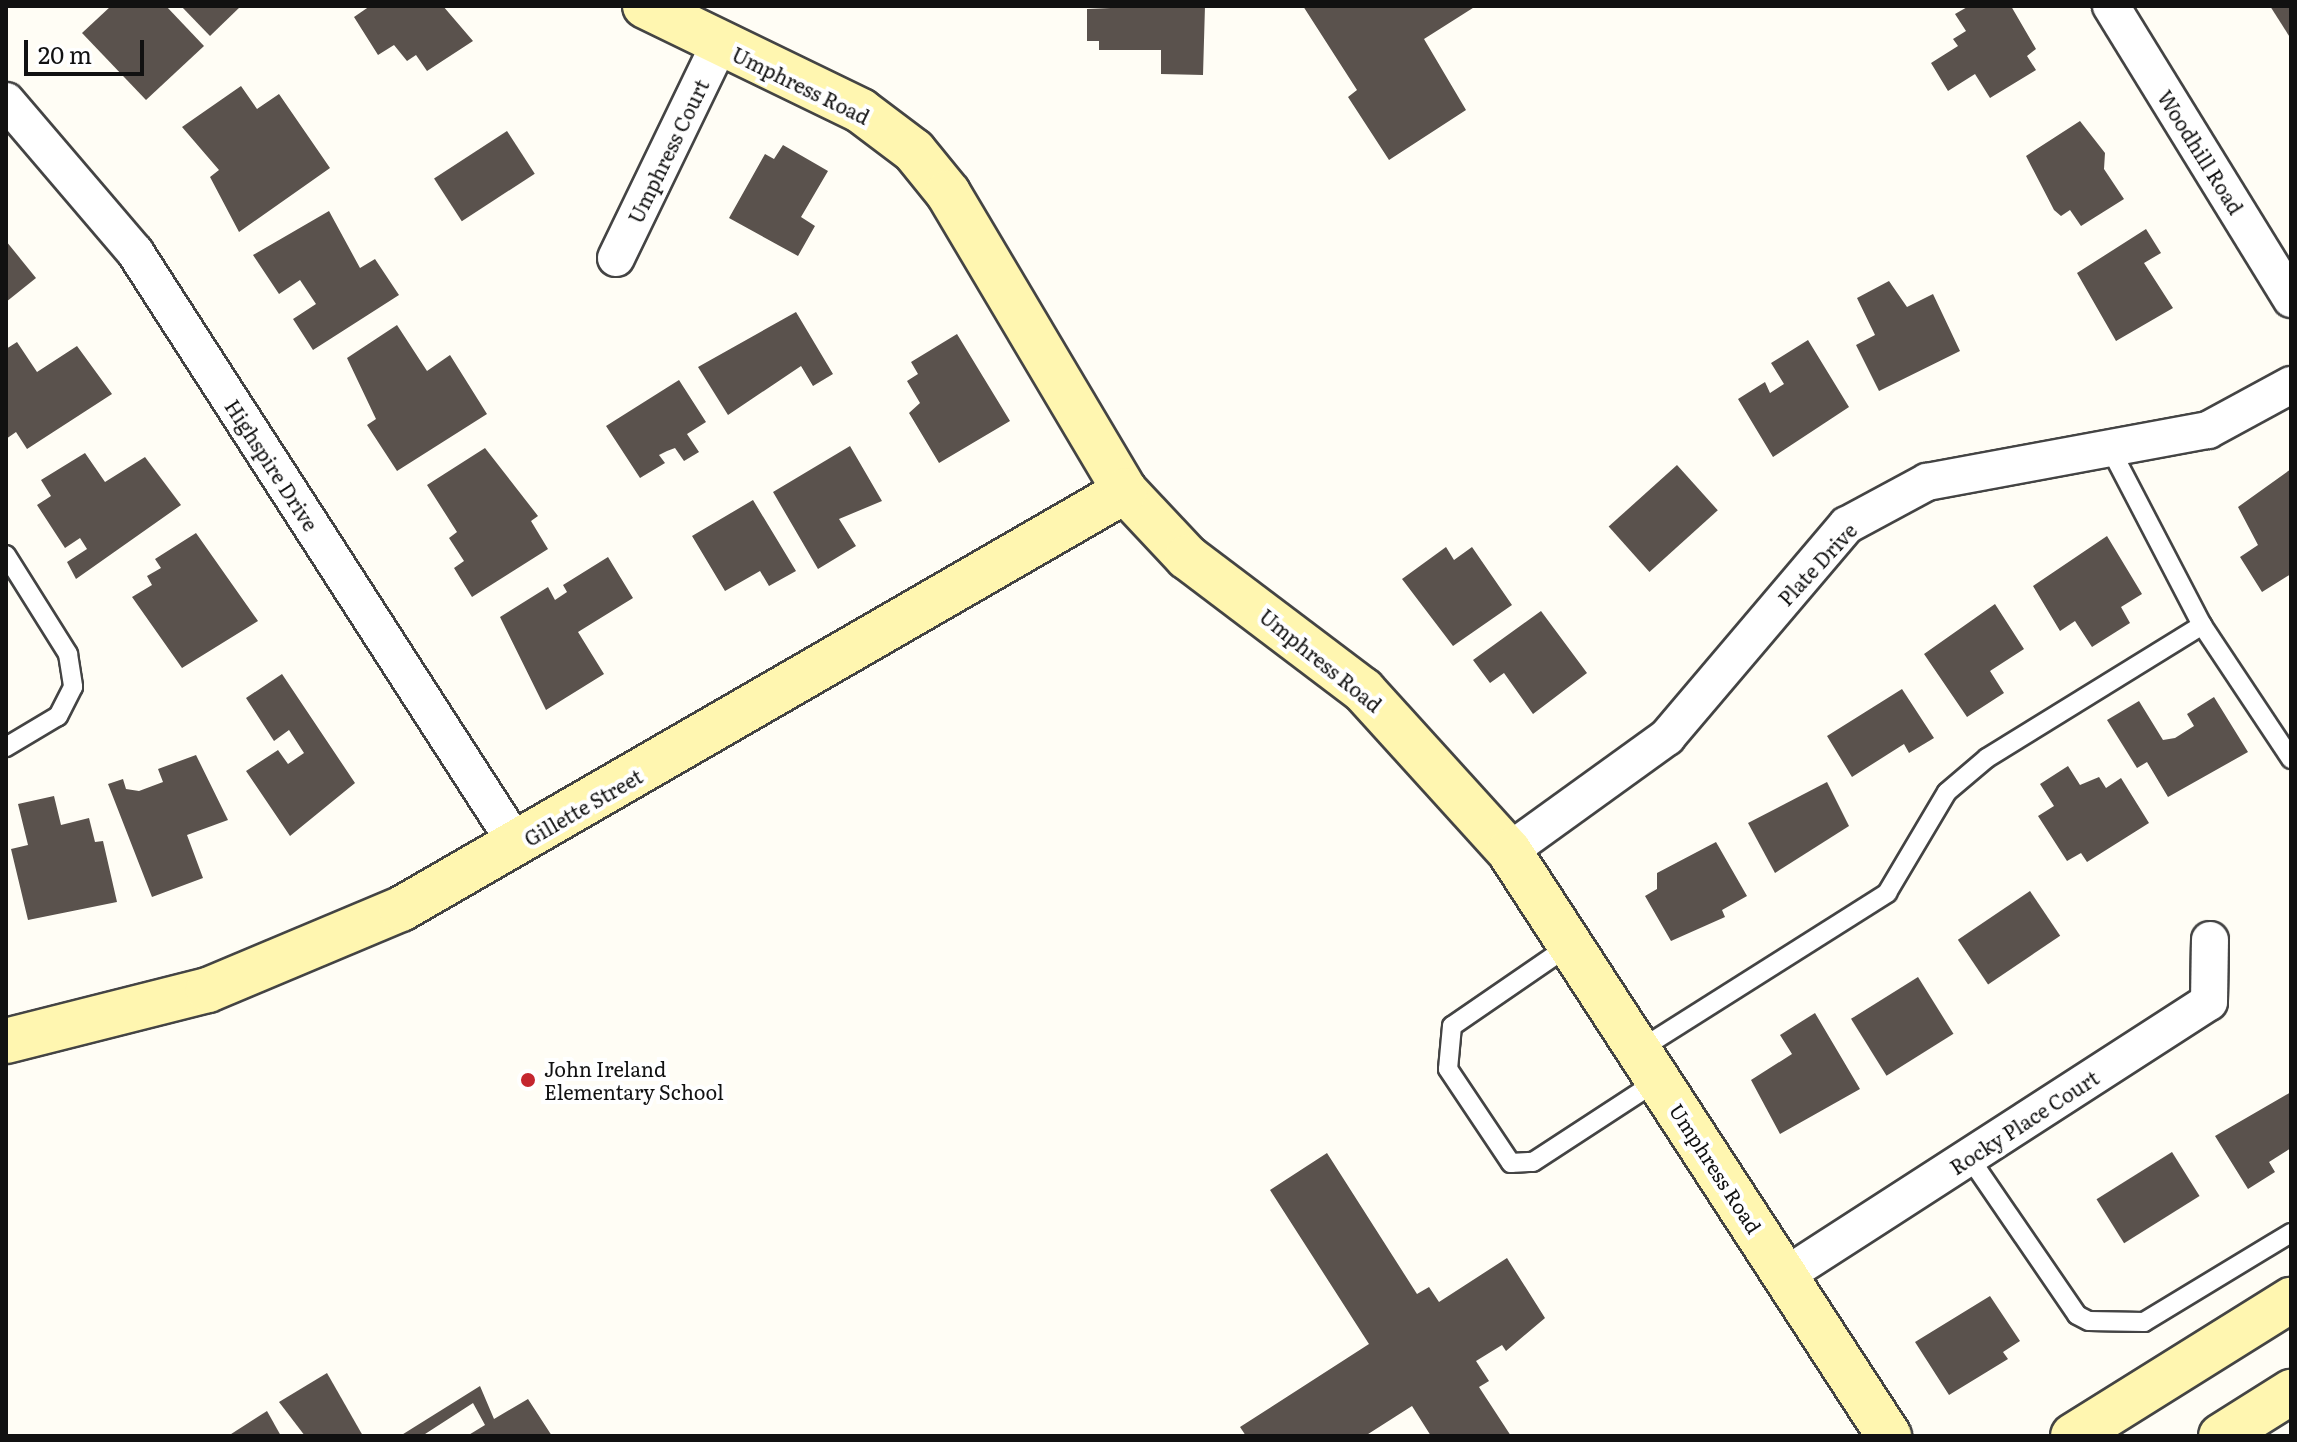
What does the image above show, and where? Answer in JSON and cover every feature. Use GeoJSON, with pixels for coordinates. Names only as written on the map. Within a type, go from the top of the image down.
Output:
{"type":"FeatureCollection","features":[{"type":"Feature","properties":{"kind":"street","name":"Umphress Road"},"geometry":{"type":"LineString","coordinates":[[645,6],[719,45],[861,111],[914,151],[948,193],[1125,491],[1187,557],[1363,690],[1509,851],[1889,1436]]}},
{"type":"Feature","properties":{"kind":"street","name":"Woodhill Road"},"geometry":{"type":"LineString","coordinates":[[2111,6],[2291,299]]}},
{"type":"Feature","properties":{"kind":"street","name":"Umphress Court"},"geometry":{"type":"LineString","coordinates":[[616,258],[719,45]]}},
{"type":"Feature","properties":{"kind":"street","name":"Highspire Drive"},"geometry":{"type":"LineString","coordinates":[[6,101],[135,252],[517,845]]}},
{"type":"Feature","properties":{"kind":"street","name":"Plate Drive"},"geometry":{"type":"LineString","coordinates":[[1509,851],[1667,737],[1847,525],[1927,482],[2208,430],[2291,385]]}},
{"type":"Feature","properties":{"kind":"street","name":"Gillette Street"},"geometry":{"type":"LineString","coordinates":[[6,1041],[208,990],[301,956],[517,845],[1125,491]]}},
{"type":"Feature","properties":{"kind":"street","name":"Rocky Place Court"},"geometry":{"type":"LineString","coordinates":[[1786,1275],[2209,1002],[2210,940]]}},
{"type":"Feature","properties":{"kind":"street"},"geometry":{"type":"LineString","coordinates":[[2073,1436],[2291,1300]]}},
{"type":"Feature","properties":{"kind":"street"},"geometry":{"type":"LineString","coordinates":[[2221,1436],[2291,1392]]}},
{"type":"Feature","properties":{"kind":"lane"},"geometry":{"type":"LineString","coordinates":[[2110,448],[2202,625],[2291,759]]}},
{"type":"Feature","properties":{"kind":"lane"},"geometry":{"type":"LineString","coordinates":[[6,555],[68,654],[73,687],[58,716],[6,747]]}},
{"type":"Feature","properties":{"kind":"lane"},"geometry":{"type":"LineString","coordinates":[[1570,945],[1452,1026],[1448,1069],[1511,1163],[1533,1162],[1649,1065],[1887,893],[1947,792],[1987,758],[2202,625]]}},
{"type":"Feature","properties":{"kind":"lane"},"geometry":{"type":"LineString","coordinates":[[1969,1157],[2077,1315],[2089,1321],[2144,1322],[2291,1233]]}},
{"type":"Feature","properties":{"kind":"building"},"geometry":{"type":"Polygon","coordinates":[[[111,6],[166,6],[204,46],[146,100],[82,33],[111,6]]]}},
{"type":"Feature","properties":{"kind":"building"},"geometry":{"type":"Polygon","coordinates":[[[181,6],[241,6],[210,36],[181,6]]]}},
{"type":"Feature","properties":{"kind":"building"},"geometry":{"type":"Polygon","coordinates":[[[370,6],[443,6],[473,41],[427,71],[416,55],[407,61],[394,45],[378,55],[354,17],[370,6]]]}},
{"type":"Feature","properties":{"kind":"building"},"geometry":{"type":"Polygon","coordinates":[[[1205,6],[1203,75],[1161,74],[1161,50],[1099,50],[1099,41],[1087,41],[1087,9],[1205,6]]]}},
{"type":"Feature","properties":{"kind":"building"},"geometry":{"type":"Polygon","coordinates":[[[1303,6],[1476,6],[1424,39],[1466,110],[1389,160],[1348,97],[1357,90],[1303,6]]]}},
{"type":"Feature","properties":{"kind":"building"},"geometry":{"type":"Polygon","coordinates":[[[1969,6],[2011,6],[2036,49],[2027,56],[2036,70],[1990,98],[1975,74],[1948,91],[1931,63],[1958,46],[1953,39],[1966,31],[1955,14],[1969,6]]]}},
{"type":"Feature","properties":{"kind":"building"},"geometry":{"type":"Polygon","coordinates":[[[2270,6],[2291,6],[2291,39],[2270,6]]]}},
{"type":"Feature","properties":{"kind":"building"},"geometry":{"type":"Polygon","coordinates":[[[241,86],[257,109],[279,94],[330,168],[239,232],[210,177],[219,170],[182,127],[241,86]]]}},
{"type":"Feature","properties":{"kind":"building"},"geometry":{"type":"Polygon","coordinates":[[[2080,121],[2105,153],[2104,169],[2124,199],[2081,226],[2070,210],[2061,216],[2054,210],[2026,156],[2080,121]]]}},
{"type":"Feature","properties":{"kind":"building"},"geometry":{"type":"Polygon","coordinates":[[[507,131],[535,174],[462,221],[434,178],[507,131]]]}},
{"type":"Feature","properties":{"kind":"building"},"geometry":{"type":"Polygon","coordinates":[[[783,145],[828,171],[801,217],[815,226],[798,256],[729,218],[765,154],[774,159],[783,145]]]}},
{"type":"Feature","properties":{"kind":"building"},"geometry":{"type":"Polygon","coordinates":[[[329,211],[360,268],[375,259],[399,295],[313,350],[293,319],[316,304],[300,280],[279,294],[253,255],[329,211]]]}},
{"type":"Feature","properties":{"kind":"building"},"geometry":{"type":"Polygon","coordinates":[[[2146,229],[2161,253],[2144,263],[2173,308],[2116,341],[2077,273],[2146,229]]]}},
{"type":"Feature","properties":{"kind":"building"},"geometry":{"type":"Polygon","coordinates":[[[6,241],[36,278],[6,302],[6,241]]]}},
{"type":"Feature","properties":{"kind":"building"},"geometry":{"type":"Polygon","coordinates":[[[1889,281],[1907,307],[1933,294],[1960,351],[1879,391],[1856,345],[1875,335],[1857,298],[1889,281]]]}},
{"type":"Feature","properties":{"kind":"building"},"geometry":{"type":"Polygon","coordinates":[[[796,312],[833,374],[813,386],[801,366],[728,415],[698,367],[796,312]]]}},
{"type":"Feature","properties":{"kind":"building"},"geometry":{"type":"Polygon","coordinates":[[[397,325],[427,371],[450,355],[487,414],[397,471],[367,425],[376,419],[347,358],[397,325]]]}},
{"type":"Feature","properties":{"kind":"building"},"geometry":{"type":"Polygon","coordinates":[[[957,334],[1010,421],[939,463],[909,413],[920,403],[907,381],[918,374],[911,362],[957,334]]]}},
{"type":"Feature","properties":{"kind":"building"},"geometry":{"type":"Polygon","coordinates":[[[1808,340],[1849,407],[1773,457],[1738,399],[1765,382],[1770,393],[1784,384],[1771,363],[1808,340]]]}},
{"type":"Feature","properties":{"kind":"building"},"geometry":{"type":"Polygon","coordinates":[[[17,342],[37,372],[77,346],[112,394],[27,449],[16,432],[6,439],[6,349],[17,342]]]}},
{"type":"Feature","properties":{"kind":"building"},"geometry":{"type":"Polygon","coordinates":[[[679,380],[706,422],[687,434],[699,452],[684,461],[675,448],[667,451],[659,455],[665,463],[640,478],[606,426],[679,380]]]}},
{"type":"Feature","properties":{"kind":"building"},"geometry":{"type":"Polygon","coordinates":[[[850,446],[882,501],[839,519],[856,546],[818,569],[773,492],[850,446]]]}},
{"type":"Feature","properties":{"kind":"building"},"geometry":{"type":"Polygon","coordinates":[[[485,448],[538,516],[531,521],[548,549],[472,597],[454,568],[464,561],[449,538],[457,532],[427,485],[485,448]]]}},
{"type":"Feature","properties":{"kind":"building"},"geometry":{"type":"Polygon","coordinates":[[[85,453],[105,482],[145,457],[181,505],[76,579],[67,562],[87,549],[80,538],[65,548],[37,505],[51,496],[41,480],[85,453]]]}},
{"type":"Feature","properties":{"kind":"building"},"geometry":{"type":"Polygon","coordinates":[[[1677,465],[1718,510],[1649,572],[1609,527],[1677,465]]]}},
{"type":"Feature","properties":{"kind":"building"},"geometry":{"type":"Polygon","coordinates":[[[2291,469],[2291,574],[2262,592],[2240,557],[2258,545],[2238,507],[2291,469]]]}},
{"type":"Feature","properties":{"kind":"building"},"geometry":{"type":"Polygon","coordinates":[[[753,500],[796,571],[769,586],[760,571],[725,591],[692,536],[753,500]]]}},
{"type":"Feature","properties":{"kind":"building"},"geometry":{"type":"Polygon","coordinates":[[[196,533],[258,621],[182,668],[132,597],[152,585],[147,576],[161,568],[155,559],[196,533]]]}},
{"type":"Feature","properties":{"kind":"building"},"geometry":{"type":"Polygon","coordinates":[[[2107,536],[2142,594],[2121,607],[2130,623],[2092,647],[2075,621],[2060,631],[2033,586],[2107,536]]]}},
{"type":"Feature","properties":{"kind":"building"},"geometry":{"type":"Polygon","coordinates":[[[1446,547],[1454,560],[1472,547],[1512,605],[1453,646],[1402,579],[1446,547]]]}},
{"type":"Feature","properties":{"kind":"building"},"geometry":{"type":"Polygon","coordinates":[[[608,557],[633,598],[578,632],[604,674],[546,710],[500,617],[548,587],[555,600],[567,592],[563,585],[608,557]]]}},
{"type":"Feature","properties":{"kind":"building"},"geometry":{"type":"Polygon","coordinates":[[[1995,604],[2024,649],[1990,671],[2004,693],[1967,717],[1924,654],[1995,604]]]}},
{"type":"Feature","properties":{"kind":"building"},"geometry":{"type":"Polygon","coordinates":[[[1541,611],[1587,673],[1533,714],[1504,673],[1490,683],[1473,660],[1541,611]]]}},
{"type":"Feature","properties":{"kind":"building"},"geometry":{"type":"Polygon","coordinates":[[[282,674],[355,783],[290,836],[246,771],[278,750],[288,764],[304,753],[289,730],[274,741],[246,698],[282,674]]]}},
{"type":"Feature","properties":{"kind":"building"},"geometry":{"type":"Polygon","coordinates":[[[1902,689],[1934,738],[1909,753],[1904,744],[1852,777],[1827,736],[1902,689]]]}},
{"type":"Feature","properties":{"kind":"building"},"geometry":{"type":"Polygon","coordinates":[[[2214,697],[2248,752],[2168,797],[2147,762],[2137,768],[2107,720],[2139,701],[2163,740],[2175,738],[2194,726],[2187,714],[2214,697]]]}},
{"type":"Feature","properties":{"kind":"building"},"geometry":{"type":"Polygon","coordinates":[[[196,755],[228,820],[187,835],[203,878],[152,897],[108,784],[123,779],[126,789],[139,791],[163,782],[158,769],[196,755]]]}},
{"type":"Feature","properties":{"kind":"building"},"geometry":{"type":"Polygon","coordinates":[[[2068,766],[2080,785],[2099,777],[2106,788],[2121,778],[2149,823],[2087,862],[2081,853],[2067,861],[2038,816],[2054,806],[2040,784],[2068,766]]]}},
{"type":"Feature","properties":{"kind":"building"},"geometry":{"type":"Polygon","coordinates":[[[1827,782],[1849,826],[1775,873],[1748,823],[1827,782]]]}},
{"type":"Feature","properties":{"kind":"building"},"geometry":{"type":"Polygon","coordinates":[[[54,796],[61,825],[89,818],[95,842],[103,841],[117,902],[28,920],[11,849],[28,845],[18,804],[54,796]]]}},
{"type":"Feature","properties":{"kind":"building"},"geometry":{"type":"Polygon","coordinates":[[[1716,842],[1747,896],[1722,910],[1725,917],[1671,941],[1645,896],[1657,889],[1657,873],[1716,842]]]}},
{"type":"Feature","properties":{"kind":"building"},"geometry":{"type":"Polygon","coordinates":[[[2030,891],[2060,936],[1988,984],[1958,940],[2030,891]]]}},
{"type":"Feature","properties":{"kind":"building"},"geometry":{"type":"Polygon","coordinates":[[[1918,977],[1954,1034],[1887,1076],[1851,1019],[1918,977]]]}},
{"type":"Feature","properties":{"kind":"building"},"geometry":{"type":"Polygon","coordinates":[[[1815,1013],[1860,1089],[1780,1134],[1751,1080],[1792,1054],[1780,1035],[1815,1013]]]}},
{"type":"Feature","properties":{"kind":"building"},"geometry":{"type":"Polygon","coordinates":[[[2291,1092],[2291,1148],[2269,1162],[2275,1172],[2248,1189],[2215,1136],[2291,1092]]]}},
{"type":"Feature","properties":{"kind":"building"},"geometry":{"type":"Polygon","coordinates":[[[2172,1152],[2200,1196],[2124,1243],[2097,1199],[2172,1152]]]}},
{"type":"Feature","properties":{"kind":"building"},"geometry":{"type":"Polygon","coordinates":[[[1327,1153],[1417,1294],[1429,1287],[1439,1302],[1507,1258],[1545,1318],[1506,1351],[1502,1345],[1476,1361],[1489,1381],[1479,1387],[1511,1436],[1431,1436],[1412,1406],[1365,1436],[1246,1436],[1240,1427],[1369,1344],[1270,1190],[1327,1153]]]}},
{"type":"Feature","properties":{"kind":"building"},"geometry":{"type":"Polygon","coordinates":[[[1990,1296],[2020,1341],[2003,1352],[2008,1359],[1949,1395],[1915,1342],[1990,1296]]]}},
{"type":"Feature","properties":{"kind":"building"},"geometry":{"type":"Polygon","coordinates":[[[327,1373],[363,1436],[305,1436],[279,1402],[327,1373]]]}},
{"type":"Feature","properties":{"kind":"building"},"geometry":{"type":"Polygon","coordinates":[[[480,1386],[494,1419],[528,1399],[552,1436],[467,1436],[485,1425],[473,1403],[422,1436],[400,1436],[480,1386]]]}},
{"type":"Feature","properties":{"kind":"building"},"geometry":{"type":"Polygon","coordinates":[[[267,1411],[281,1436],[228,1436],[267,1411]]]}},
{"type":"Feature","properties":{"kind":"place","name":"John Ireland Elementary School"},"geometry":{"type":"Point","coordinates":[528,1080]}}]}
